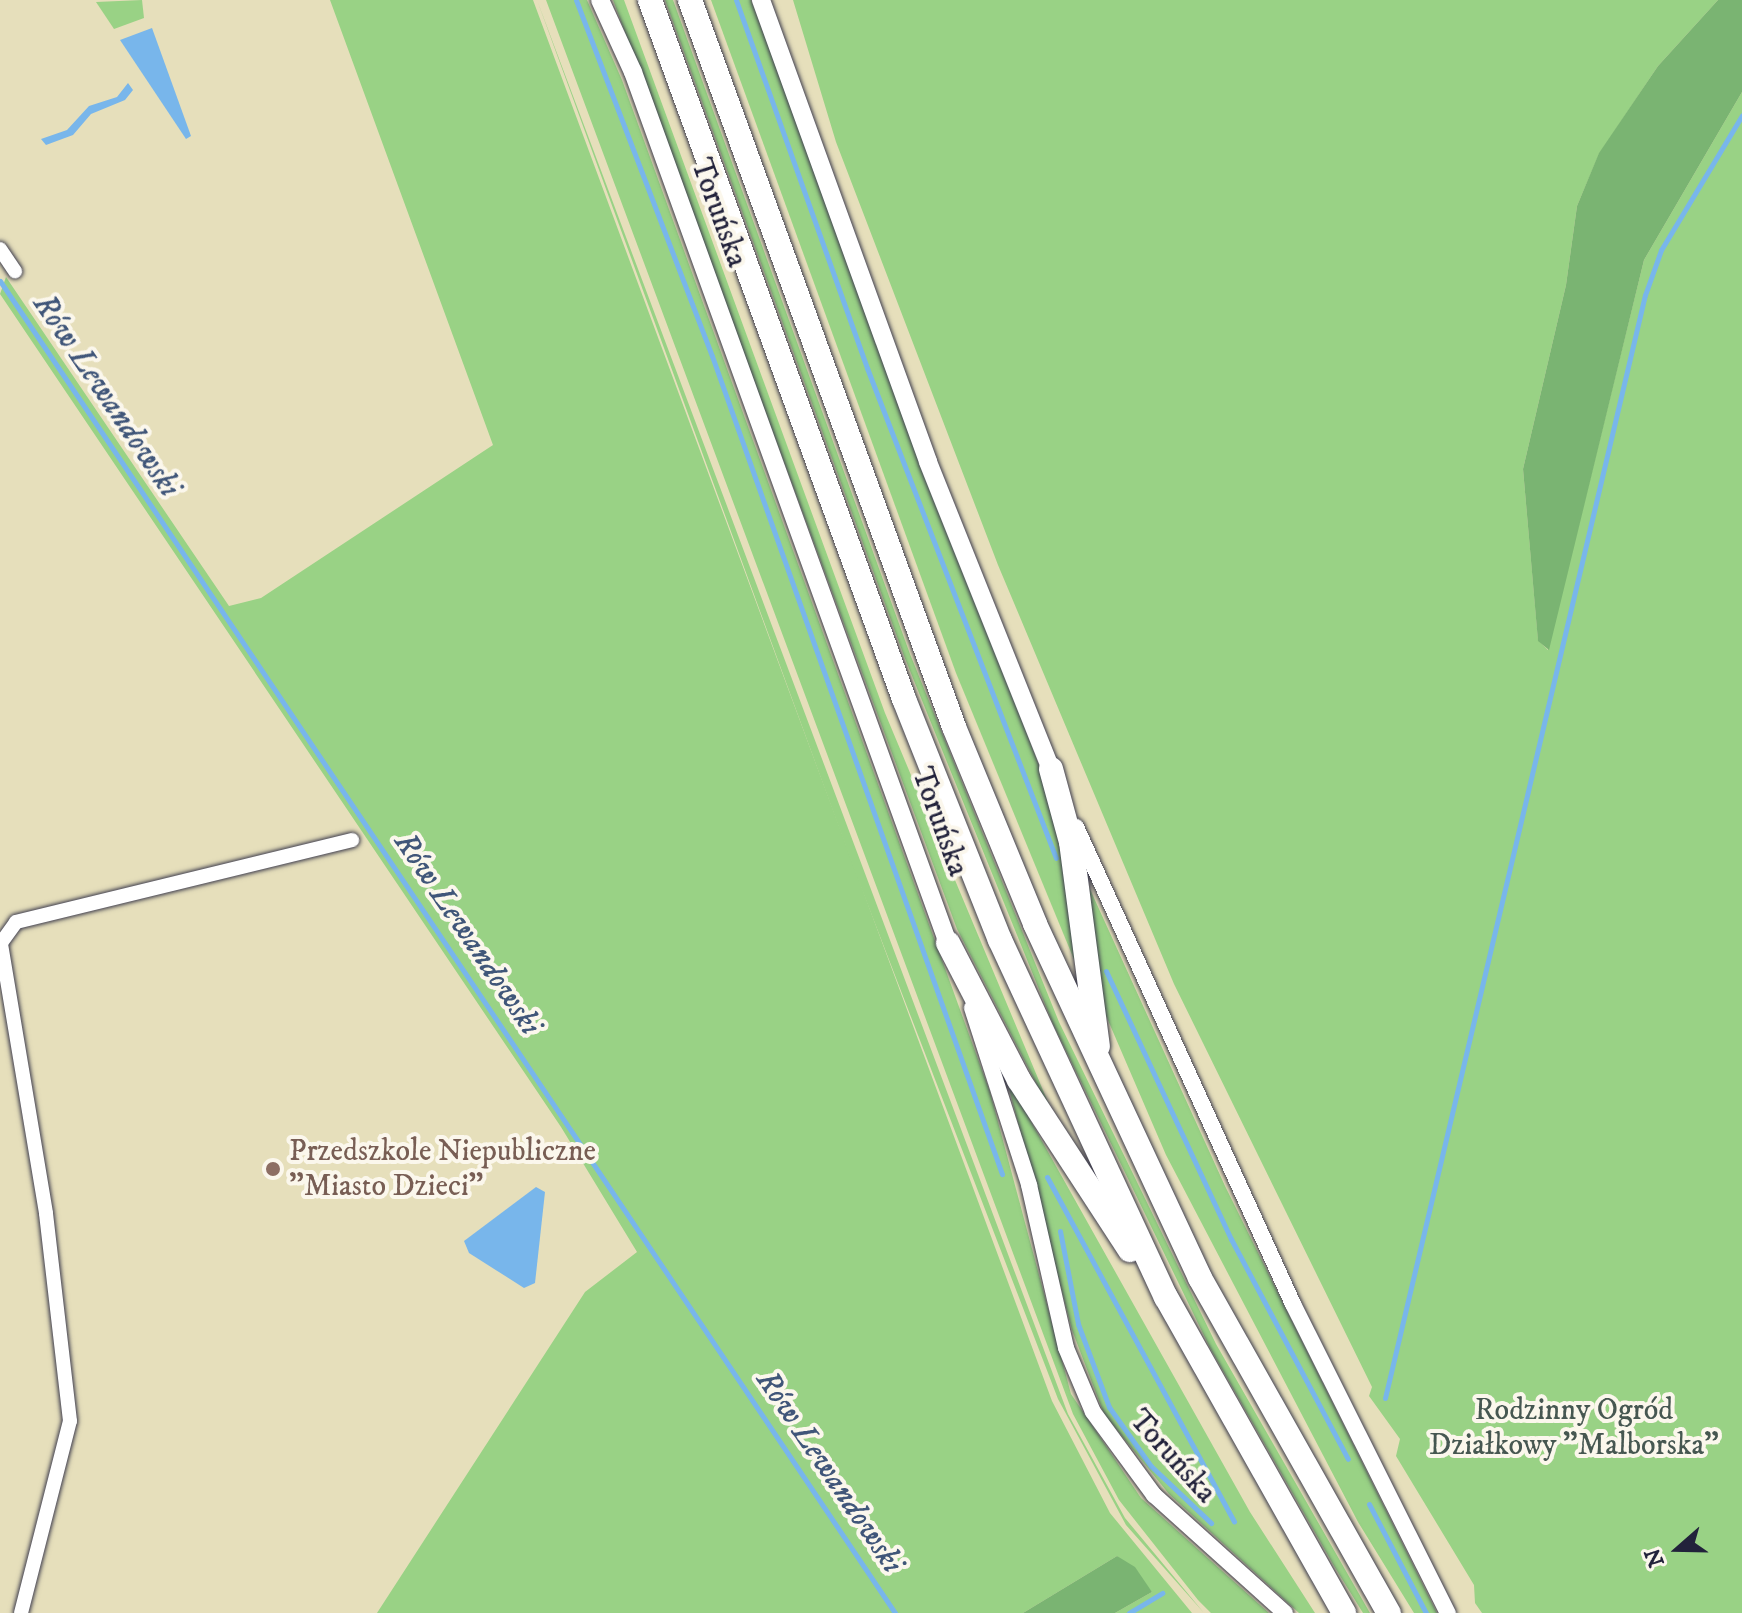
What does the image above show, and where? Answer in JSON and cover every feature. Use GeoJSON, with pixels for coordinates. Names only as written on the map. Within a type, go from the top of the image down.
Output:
{"type":"FeatureCollection","features":[{"type":"Feature","properties":{"kind":"highway","name":"Toruńska"},"geometry":{"type":"LineString","coordinates":[[650,0],[926,756],[1078,1121],[1166,1297],[1344,1613]]}},
{"type":"Feature","properties":{"kind":"highway","name":"Toruńska"},"geometry":{"type":"LineString","coordinates":[[690,0],[954,727],[1111,1098],[1274,1416],[1389,1613]]}},
{"type":"Feature","properties":{"kind":"highway"},"geometry":{"type":"LineString","coordinates":[[1051,769],[1071,842],[1082,954],[1111,1098]]}},
{"type":"Feature","properties":{"kind":"highway"},"geometry":{"type":"LineString","coordinates":[[948,943],[1019,1080],[1107,1221],[1166,1297]]}},
{"type":"Feature","properties":{"kind":"main road","name":"Toruńska"},"geometry":{"type":"LineString","coordinates":[[600,0],[633,72],[948,943]]}},
{"type":"Feature","properties":{"kind":"main road"},"geometry":{"type":"LineString","coordinates":[[761,0],[928,462],[1051,769]]}},
{"type":"Feature","properties":{"kind":"street"},"geometry":{"type":"LineString","coordinates":[[1,252],[15,271]]}},
{"type":"Feature","properties":{"kind":"street"},"geometry":{"type":"LineString","coordinates":[[1051,769],[1193,1091],[1448,1613]]}},
{"type":"Feature","properties":{"kind":"street"},"geometry":{"type":"LineString","coordinates":[[21,1613],[70,1421],[46,1213],[1,943],[16,922],[352,840]]}},
{"type":"Feature","properties":{"kind":"street","name":"Toruńska"},"geometry":{"type":"LineString","coordinates":[[948,943],[1017,1144],[1082,1391],[1139,1479],[1285,1613]]}},
{"type":"Feature","properties":{"kind":"green space"},"geometry":{"type":"Polygon","coordinates":[[[142,0],[144,18],[114,29],[96,2],[142,0]]]}},
{"type":"Feature","properties":{"kind":"green space"},"geometry":{"type":"Polygon","coordinates":[[[330,0],[533,0],[1052,1401],[1110,1513],[1192,1613],[1115,1613],[1152,1592],[1117,1556],[1023,1613],[377,1613],[585,1292],[637,1252],[561,1127],[0,294],[6,277],[229,606],[261,598],[493,445],[330,0]]]}},
{"type":"Feature","properties":{"kind":"green space"},"geometry":{"type":"Polygon","coordinates":[[[537,0],[1068,1414],[1125,1518],[1204,1613],[1126,1525],[1058,1399],[856,874],[537,0]]]}},
{"type":"Feature","properties":{"kind":"green space"},"geometry":{"type":"Polygon","coordinates":[[[546,0],[587,0],[622,80],[990,1092],[1071,1394],[1141,1498],[1269,1613],[1211,1613],[1198,1600],[1119,1500],[1073,1414],[546,0]]]}},
{"type":"Feature","properties":{"kind":"green space"},"geometry":{"type":"Polygon","coordinates":[[[613,0],[624,0],[885,713],[1058,1126],[957,929],[613,0]]]}},
{"type":"Feature","properties":{"kind":"green space"},"geometry":{"type":"Polygon","coordinates":[[[665,0],[673,0],[910,654],[1059,1022],[1216,1344],[1370,1613],[1363,1613],[1334,1566],[1210,1348],[1053,1024],[904,656],[665,0]]]}},
{"type":"Feature","properties":{"kind":"green space"},"geometry":{"type":"Polygon","coordinates":[[[711,0],[751,0],[1046,784],[1060,830],[1075,962],[956,673],[711,0]]]}},
{"type":"Feature","properties":{"kind":"green space","name":"Rodzinny Ogród Działkowy \"Malborska\""},"geometry":{"type":"Polygon","coordinates":[[[793,0],[1718,0],[1658,66],[1599,154],[1577,206],[1566,285],[1523,469],[1538,640],[1548,650],[1644,260],[1742,92],[1742,1613],[1482,1613],[1475,1603],[1474,1585],[1396,1456],[1400,1439],[1369,1396],[1372,1387],[1174,984],[998,565],[836,142],[793,0]]]}},
{"type":"Feature","properties":{"kind":"green space"},"geometry":{"type":"Polygon","coordinates":[[[1718,0],[1742,0],[1742,92],[1644,260],[1549,650],[1538,641],[1523,469],[1566,285],[1577,206],[1599,153],[1658,66],[1718,0]]]}},
{"type":"Feature","properties":{"kind":"green space"},"geometry":{"type":"Polygon","coordinates":[[[1089,887],[1225,1186],[1437,1613],[1414,1613],[1358,1522],[1166,1155],[1101,1004],[1089,887]]]}},
{"type":"Feature","properties":{"kind":"green space"},"geometry":{"type":"Polygon","coordinates":[[[1006,1077],[1250,1512],[1315,1613],[1299,1613],[1169,1494],[1104,1414],[1072,1330],[1006,1077]]]}},
{"type":"Feature","properties":{"kind":"green space"},"geometry":{"type":"Polygon","coordinates":[[[1117,1556],[1135,1567],[1152,1592],[1115,1613],[1023,1613],[1117,1556]]]}},
{"type":"Feature","properties":{"kind":"water"},"geometry":{"type":"Polygon","coordinates":[[[152,28],[191,136],[186,139],[120,40],[152,28]]]}},
{"type":"Feature","properties":{"kind":"water"},"geometry":{"type":"Polygon","coordinates":[[[128,83],[133,90],[125,100],[91,114],[73,135],[46,145],[41,139],[67,130],[89,106],[117,97],[128,83]]]}},
{"type":"Feature","properties":{"kind":"water"},"geometry":{"type":"Polygon","coordinates":[[[536,1187],[545,1192],[535,1283],[524,1288],[469,1253],[464,1241],[536,1187]]]}},
{"type":"Feature","properties":{"kind":"waterway"},"geometry":{"type":"LineString","coordinates":[[576,0],[712,356],[1002,1174]]}},
{"type":"Feature","properties":{"kind":"waterway"},"geometry":{"type":"LineString","coordinates":[[736,0],[867,368],[1056,858]]}},
{"type":"Feature","properties":{"kind":"waterway"},"geometry":{"type":"LineString","coordinates":[[1385,1398],[1645,295],[1661,250],[1742,115]]}},
{"type":"Feature","properties":{"kind":"waterway","name":"Rów Lewandowski"},"geometry":{"type":"LineString","coordinates":[[0,281],[895,1613]]}},
{"type":"Feature","properties":{"kind":"waterway"},"geometry":{"type":"LineString","coordinates":[[1106,971],[1231,1239],[1348,1459]]}},
{"type":"Feature","properties":{"kind":"waterway"},"geometry":{"type":"LineString","coordinates":[[1047,1177],[1234,1522]]}},
{"type":"Feature","properties":{"kind":"waterway"},"geometry":{"type":"LineString","coordinates":[[1060,1231],[1078,1324],[1109,1407],[1151,1466],[1211,1523]]}},
{"type":"Feature","properties":{"kind":"waterway"},"geometry":{"type":"LineString","coordinates":[[1369,1504],[1426,1613]]}},
{"type":"Feature","properties":{"kind":"waterway"},"geometry":{"type":"LineString","coordinates":[[1129,1613],[1162,1593]]}},
{"type":"Feature","properties":{"kind":"place","name":"Przedszkole Niepubliczne \"Miasto Dzieci\""},"geometry":{"type":"Point","coordinates":[273,1169]}}]}
